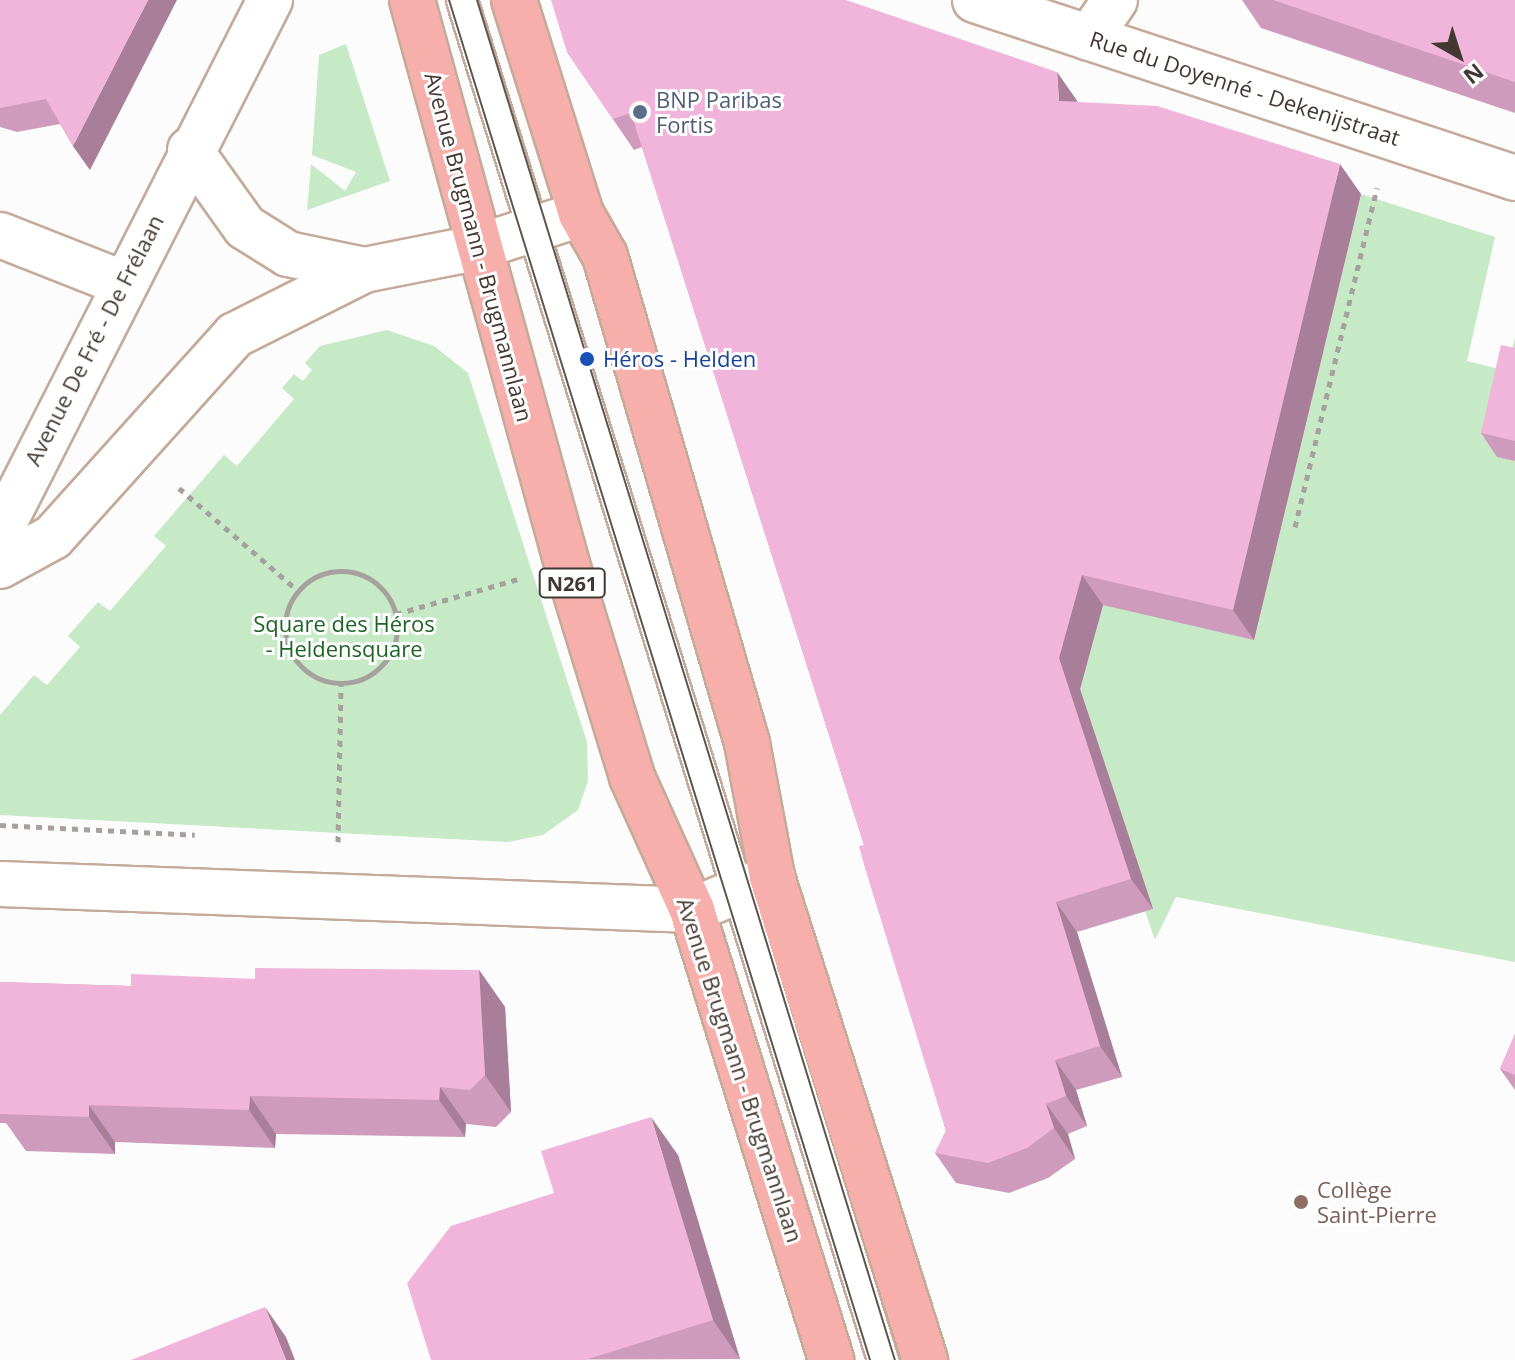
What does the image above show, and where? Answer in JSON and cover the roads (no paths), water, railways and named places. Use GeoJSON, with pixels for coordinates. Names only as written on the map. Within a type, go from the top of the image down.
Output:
{"type":"FeatureCollection","features":[{"type":"Feature","properties":{"kind":"main road","name":"Avenue De Fré - De Frélaan"},"geometry":{"type":"LineString","coordinates":[[0,531],[122,283],[270,0]]}},
{"type":"Feature","properties":{"kind":"main road","name":"Avenue Brugmann - Brugmannlaan"},"geometry":{"type":"LineString","coordinates":[[412,0],[453,137],[475,248],[632,777],[692,910],[831,1360]]}},
{"type":"Feature","properties":{"kind":"main road"},"geometry":{"type":"LineString","coordinates":[[514,0],[581,214],[605,256],[747,743],[755,884],[925,1360]]}},
{"type":"Feature","properties":{"kind":"main road","name":"Rue du Doyenné - Dekenijstraat"},"geometry":{"type":"LineString","coordinates":[[975,0],[1515,178]]}},
{"type":"Feature","properties":{"kind":"main road"},"geometry":{"type":"LineString","coordinates":[[1089,38],[1115,0]]}},
{"type":"Feature","properties":{"kind":"main road"},"geometry":{"type":"LineString","coordinates":[[190,150],[245,227],[288,254],[364,270]]}},
{"type":"Feature","properties":{"kind":"main road"},"geometry":{"type":"LineString","coordinates":[[0,566],[53,537],[235,335],[364,270],[475,248],[581,214]]}},
{"type":"Feature","properties":{"kind":"main road"},"geometry":{"type":"LineString","coordinates":[[0,235],[122,283]]}},
{"type":"Feature","properties":{"kind":"main road"},"geometry":{"type":"LineString","coordinates":[[0,884],[692,910],[755,884]]}},
{"type":"Feature","properties":{"kind":"lane"},"geometry":{"type":"LineString","coordinates":[[462,0],[533,229],[755,884],[883,1360]]}},
{"type":"Feature","properties":{"kind":"tram line"},"geometry":{"type":"LineString","coordinates":[[449,0],[870,1360]]}},
{"type":"Feature","properties":{"kind":"tram line"},"geometry":{"type":"LineString","coordinates":[[477,0],[895,1360]]}},
{"type":"Feature","properties":{"kind":"place","name":"BNP Paribas Fortis"},"geometry":{"type":"Point","coordinates":[640,112]}},
{"type":"Feature","properties":{"kind":"place","name":"Héros - Helden"},"geometry":{"type":"Point","coordinates":[587,359]}},
{"type":"Feature","properties":{"kind":"place","name":"Collège Saint-Pierre"},"geometry":{"type":"Point","coordinates":[1301,1202]}},
{"type":"Feature","properties":{"kind":"park label","name":"Square des Héros - Heldensquare"},"geometry":{"type":"Point","coordinates":[344,636]}}]}
